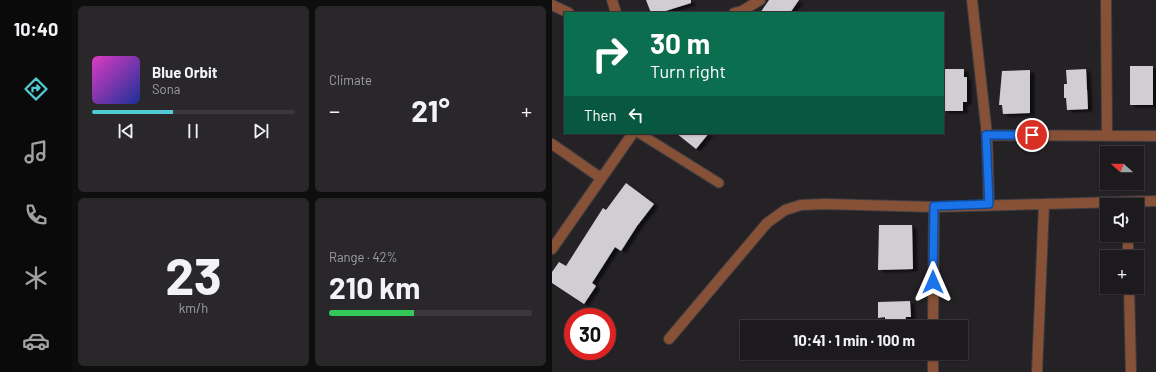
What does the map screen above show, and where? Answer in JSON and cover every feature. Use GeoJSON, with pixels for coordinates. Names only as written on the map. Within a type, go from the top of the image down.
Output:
{"type":"FeatureCollection","features":[{"type":"Feature","properties":{"kind":"street"},"geometry":{"type":"LineString","coordinates":[[612,0],[616,12]]}},
{"type":"Feature","properties":{"kind":"street"},"geometry":{"type":"LineString","coordinates":[[738,12],[760,0]]}},
{"type":"Feature","properties":{"kind":"street"},"geometry":{"type":"LineString","coordinates":[[972,0],[986,135],[989,204]]}},
{"type":"Feature","properties":{"kind":"street"},"geometry":{"type":"LineString","coordinates":[[1106,0],[1106,136]]}},
{"type":"Feature","properties":{"kind":"street"},"geometry":{"type":"LineString","coordinates":[[552,4],[567,12]]}},
{"type":"Feature","properties":{"kind":"street"},"geometry":{"type":"LineString","coordinates":[[552,249],[632,134]]}},
{"type":"Feature","properties":{"kind":"street"},"geometry":{"type":"LineString","coordinates":[[986,135],[1156,136]]}},
{"type":"Feature","properties":{"kind":"street"},"geometry":{"type":"LineString","coordinates":[[552,144],[602,178]]}},
{"type":"Feature","properties":{"kind":"street"},"geometry":{"type":"LineString","coordinates":[[1144,202],[1156,201]]}},
{"type":"Feature","properties":{"kind":"street"},"geometry":{"type":"LineString","coordinates":[[669,339],[767,223],[785,210],[801,205],[825,204],[934,206],[989,204],[1100,204]]}},
{"type":"Feature","properties":{"kind":"street"},"geometry":{"type":"LineString","coordinates":[[1037,372],[1044,204]]}},
{"type":"Feature","properties":{"kind":"street"},"geometry":{"type":"LineString","coordinates":[[933,320],[934,206]]}},
{"type":"Feature","properties":{"kind":"street"},"geometry":{"type":"LineString","coordinates":[[1129,294],[1131,372]]}},
{"type":"Feature","properties":{"kind":"street"},"geometry":{"type":"LineString","coordinates":[[933,360],[933,372]]}},
{"type":"Feature","properties":{"kind":"lane"},"geometry":{"type":"LineString","coordinates":[[640,134],[719,183]]}},
{"type":"Feature","properties":{"kind":"building"},"geometry":{"type":"Polygon","coordinates":[[[646,0],[691,0],[691,3],[662,12],[651,12],[646,0]]]}},
{"type":"Feature","properties":{"kind":"building"},"geometry":{"type":"Polygon","coordinates":[[[769,0],[799,0],[791,12],[761,12],[769,0]]]}},
{"type":"Feature","properties":{"kind":"building"},"geometry":{"type":"Polygon","coordinates":[[[1130,66],[1153,66],[1153,105],[1130,105],[1130,66]]]}},
{"type":"Feature","properties":{"kind":"building"},"geometry":{"type":"Polygon","coordinates":[[[944,69],[964,69],[964,77],[967,77],[967,102],[963,102],[963,111],[944,111],[944,69]]]}},
{"type":"Feature","properties":{"kind":"building"},"geometry":{"type":"Polygon","coordinates":[[[1086,69],[1088,109],[1067,110],[1066,98],[1064,98],[1064,84],[1067,84],[1066,70],[1086,69]]]}},
{"type":"Feature","properties":{"kind":"building"},"geometry":{"type":"Polygon","coordinates":[[[1030,70],[1030,113],[1003,114],[1002,105],[999,105],[1002,71],[1030,70]]]}},
{"type":"Feature","properties":{"kind":"building"},"geometry":{"type":"Polygon","coordinates":[[[677,134],[708,134],[696,149],[677,134]]]}},
{"type":"Feature","properties":{"kind":"building"},"geometry":{"type":"Polygon","coordinates":[[[626,183],[654,204],[637,226],[621,251],[615,247],[592,283],[596,286],[584,304],[552,283],[552,272],[559,262],[566,266],[603,208],[606,210],[626,183]]]}},
{"type":"Feature","properties":{"kind":"building"},"geometry":{"type":"Polygon","coordinates":[[[879,225],[912,225],[913,269],[878,270],[879,225]]]}},
{"type":"Feature","properties":{"kind":"building"},"geometry":{"type":"Polygon","coordinates":[[[910,301],[911,317],[906,317],[905,320],[885,320],[885,317],[878,318],[878,302],[910,301]]]}},
{"type":"Feature","properties":{"kind":"route"},"geometry":{"type":"LineString","coordinates":[[933,282],[934,206],[989,204],[986,135],[1032,135]]}}]}
